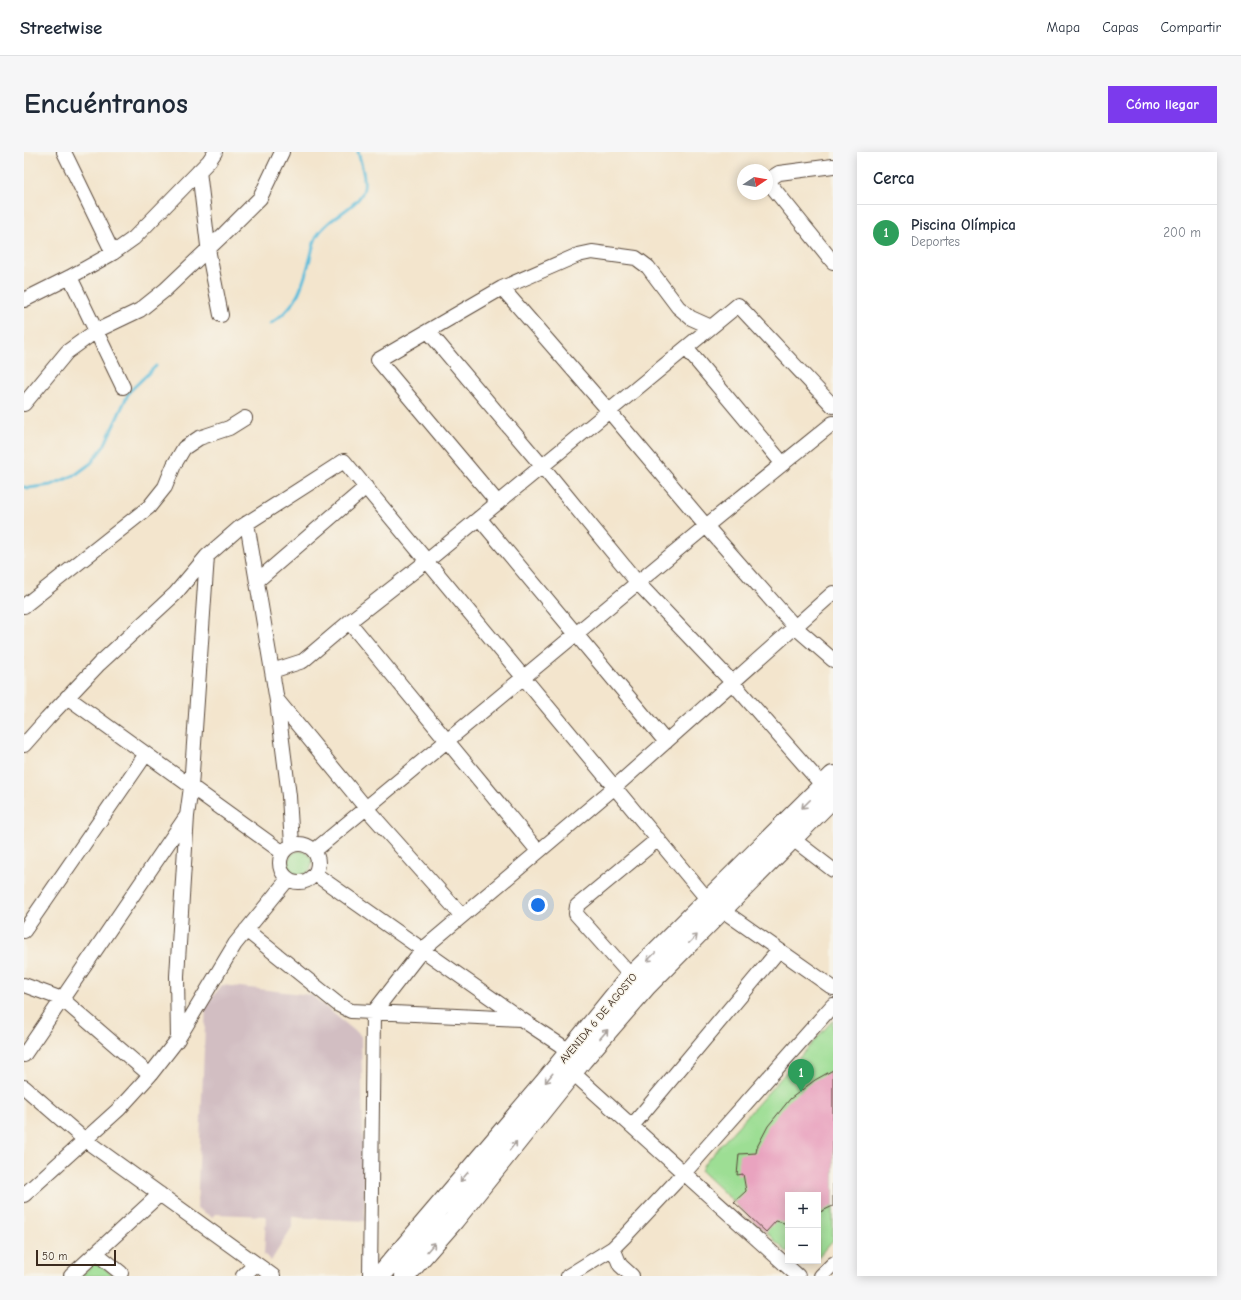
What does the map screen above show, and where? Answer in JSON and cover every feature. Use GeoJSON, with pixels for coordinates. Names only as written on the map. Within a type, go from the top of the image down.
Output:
{"type":"FeatureCollection","features":[{"type":"Feature","properties":{"kind":"highway","name":"AVENIDA 6 DE AGOSTO"},"geometry":{"type":"LineString","coordinates":[[380,1276],[542,1086],[575,1061],[646,986],[715,905],[786,834],[830,786]]}},
{"type":"Feature","properties":{"kind":"highway","name":"AVENIDA 6 DE AGOSTO"},"geometry":{"type":"LineString","coordinates":[[412,1273],[575,1061],[631,976],[715,905]]}},
{"type":"Feature","properties":{"kind":"street"},"geometry":{"type":"LineString","coordinates":[[64,152],[113,253]]}},
{"type":"Feature","properties":{"kind":"street"},"geometry":{"type":"LineString","coordinates":[[24,404],[67,352],[96,331],[140,310],[165,290],[260,198],[282,152]]}},
{"type":"Feature","properties":{"kind":"street"},"geometry":{"type":"LineString","coordinates":[[24,300],[113,253],[134,238],[199,171],[209,155]]}},
{"type":"Feature","properties":{"kind":"street"},"geometry":{"type":"LineString","coordinates":[[833,166],[779,172],[771,178],[770,184],[833,262]]}},
{"type":"Feature","properties":{"kind":"street"},"geometry":{"type":"LineString","coordinates":[[199,171],[208,248],[221,315]]}},
{"type":"Feature","properties":{"kind":"street"},"geometry":{"type":"LineString","coordinates":[[498,503],[378,360],[502,288],[578,255],[592,252],[636,258],[648,267],[678,308],[691,318],[711,327]]}},
{"type":"Feature","properties":{"kind":"street"},"geometry":{"type":"LineString","coordinates":[[70,277],[123,387]]}},
{"type":"Feature","properties":{"kind":"street"},"geometry":{"type":"LineString","coordinates":[[502,288],[706,526],[795,627],[833,660]]}},
{"type":"Feature","properties":{"kind":"street"},"geometry":{"type":"LineString","coordinates":[[272,671],[303,661],[349,622],[498,503],[738,305],[833,406]]}},
{"type":"Feature","properties":{"kind":"street"},"geometry":{"type":"LineString","coordinates":[[428,331],[542,466],[637,582],[830,786]]}},
{"type":"Feature","properties":{"kind":"street"},"geometry":{"type":"LineString","coordinates":[[686,348],[782,464]]}},
{"type":"Feature","properties":{"kind":"street"},"geometry":{"type":"LineString","coordinates":[[24,606],[149,507],[165,487],[174,465],[184,448],[199,438],[229,428],[245,418]]}},
{"type":"Feature","properties":{"kind":"street"},"geometry":{"type":"LineString","coordinates":[[314,851],[637,582],[833,423]]}},
{"type":"Feature","properties":{"kind":"street"},"geometry":{"type":"LineString","coordinates":[[24,745],[99,664],[175,594],[207,556],[238,529],[344,461],[658,839],[715,905],[833,988]]}},
{"type":"Feature","properties":{"kind":"street"},"geometry":{"type":"LineString","coordinates":[[257,581],[366,487]]}},
{"type":"Feature","properties":{"kind":"street"},"geometry":{"type":"LineString","coordinates":[[479,518],[666,742]]}},
{"type":"Feature","properties":{"kind":"street"},"geometry":{"type":"LineString","coordinates":[[67,698],[191,787],[287,849],[304,844],[309,846],[317,856],[318,862],[315,874],[311,878],[299,883],[288,879],[280,870],[280,858],[287,849],[289,796],[277,701],[247,523]]}},
{"type":"Feature","properties":{"kind":"street"},"geometry":{"type":"LineString","coordinates":[[178,1039],[177,976],[187,816],[191,787],[207,556]]}},
{"type":"Feature","properties":{"kind":"street"},"geometry":{"type":"LineString","coordinates":[[370,1276],[373,1013],[423,949],[615,787],[833,593]]}},
{"type":"Feature","properties":{"kind":"street"},"geometry":{"type":"LineString","coordinates":[[349,622],[538,851]]}},
{"type":"Feature","properties":{"kind":"street"},"geometry":{"type":"LineString","coordinates":[[277,701],[366,808],[462,916]]}},
{"type":"Feature","properties":{"kind":"street"},"geometry":{"type":"LineString","coordinates":[[24,931],[146,754]]}},
{"type":"Feature","properties":{"kind":"street"},"geometry":{"type":"LineString","coordinates":[[24,1055],[187,816]]}},
{"type":"Feature","properties":{"kind":"street"},"geometry":{"type":"LineString","coordinates":[[786,834],[833,870]]}},
{"type":"Feature","properties":{"kind":"street"},"geometry":{"type":"LineString","coordinates":[[631,976],[576,914],[577,906],[658,839]]}},
{"type":"Feature","properties":{"kind":"street"},"geometry":{"type":"LineString","coordinates":[[315,874],[521,1019],[575,1061],[632,1126],[798,1276]]}},
{"type":"Feature","properties":{"kind":"street"},"geometry":{"type":"LineString","coordinates":[[24,1195],[119,1109],[150,1075],[178,1039],[235,944],[288,879]]}},
{"type":"Feature","properties":{"kind":"street"},"geometry":{"type":"LineString","coordinates":[[246,930],[339,1006],[351,1011],[521,1019]]}},
{"type":"Feature","properties":{"kind":"street"},"geometry":{"type":"LineString","coordinates":[[632,1126],[779,950]]}},
{"type":"Feature","properties":{"kind":"street"},"geometry":{"type":"LineString","coordinates":[[24,985],[62,999],[150,1075]]}},
{"type":"Feature","properties":{"kind":"street"},"geometry":{"type":"LineString","coordinates":[[568,1276],[613,1248],[684,1173],[833,1005]]}},
{"type":"Feature","properties":{"kind":"street"},"geometry":{"type":"LineString","coordinates":[[24,1087],[85,1140],[272,1276]]}},
{"type":"Feature","properties":{"kind":"street"},"geometry":{"type":"LineString","coordinates":[[71,1276],[160,1194]]}},
{"type":"Feature","properties":{"kind":"street"},"geometry":{"type":"LineString","coordinates":[[613,1248],[620,1266],[632,1276]]}},
{"type":"Feature","properties":{"kind":"street"},"geometry":{"type":"LineString","coordinates":[[96,1253],[122,1275]]}},
{"type":"Feature","properties":{"kind":"street"},"geometry":{"type":"LineString","coordinates":[[243,1276],[256,1264]]}},
{"type":"Feature","properties":{"kind":"street"},"geometry":{"type":"LineString","coordinates":[[821,1276],[833,1264]]}},
{"type":"Feature","properties":{"kind":"shaded area"},"geometry":{"type":"Polygon","coordinates":[[[222,985],[311,995],[361,1036],[365,1221],[292,1217],[292,1227],[271,1261],[264,1254],[266,1216],[215,1214],[212,1217],[197,1208],[206,1004],[222,985]]]}},
{"type":"Feature","properties":{"kind":"green space"},"geometry":{"type":"Polygon","coordinates":[[[300,851],[305,852],[311,858],[311,868],[305,874],[300,875],[295,874],[289,868],[288,863],[289,858],[295,852],[300,851]]]}},
{"type":"Feature","properties":{"kind":"green space"},"geometry":{"type":"Polygon","coordinates":[[[833,1020],[833,1240],[821,1254],[821,1192],[785,1192],[785,1250],[701,1171],[704,1164],[833,1020]]]}},
{"type":"Feature","properties":{"kind":"green space"},"geometry":{"type":"Polygon","coordinates":[[[96,1262],[112,1274],[109,1276],[81,1276],[96,1262]]]}},
{"type":"Feature","properties":{"kind":"building"},"geometry":{"type":"Polygon","coordinates":[[[833,1070],[833,1206],[821,1212],[821,1192],[785,1192],[785,1223],[776,1221],[766,1232],[734,1202],[746,1191],[743,1174],[737,1175],[739,1154],[756,1153],[757,1147],[768,1126],[790,1099],[815,1080],[833,1070]]]}},
{"type":"Feature","properties":{"kind":"waterway"},"geometry":{"type":"LineString","coordinates":[[270,324],[287,311],[297,296],[304,279],[316,238],[327,224],[350,207],[361,195],[364,188],[364,179],[358,152]]}},
{"type":"Feature","properties":{"kind":"waterway"},"geometry":{"type":"LineString","coordinates":[[24,487],[29,488],[51,485],[75,475],[91,463],[104,446],[129,392],[156,366]]}},
{"type":"Feature","properties":{"kind":"place","name":"Piscina Olímpica"},"geometry":{"type":"Point","coordinates":[801,1092]}}]}
